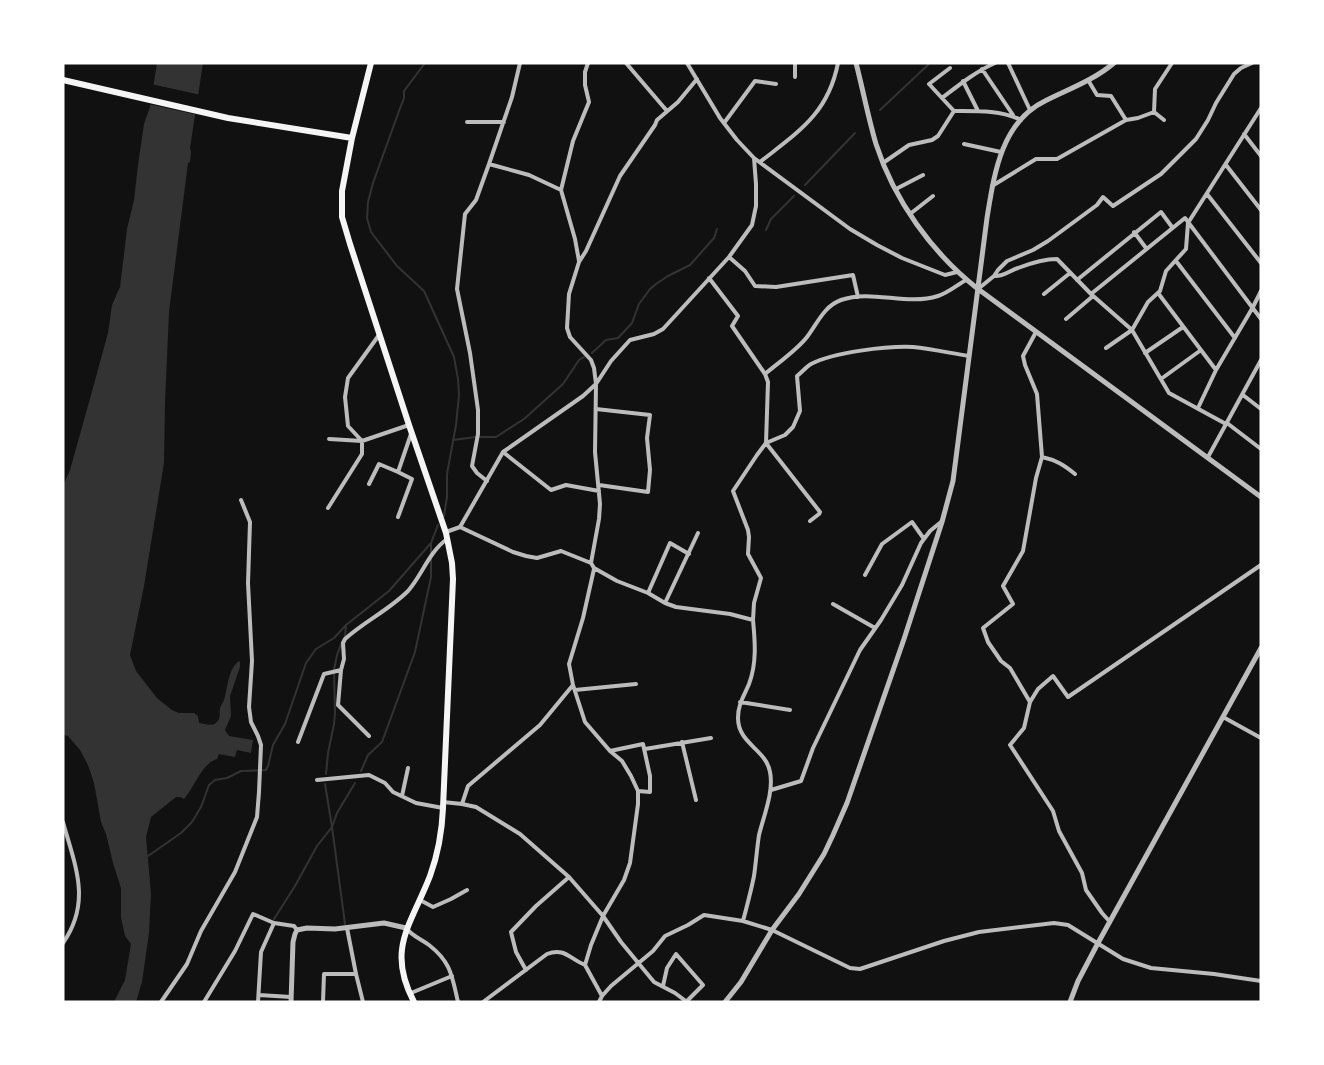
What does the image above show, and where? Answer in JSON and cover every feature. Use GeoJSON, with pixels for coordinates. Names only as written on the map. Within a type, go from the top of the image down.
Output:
{"type":"FeatureCollection","features":[{"type":"Feature","properties":{"kind":"main road"},"geometry":{"type":"LineString","coordinates":[[371,63],[352,138],[342,191],[342,217],[447,536],[452,563],[453,587],[440,843],[430,876],[402,941],[401,965],[414,1002]]}},
{"type":"Feature","properties":{"kind":"main road"},"geometry":{"type":"LineString","coordinates":[[63,80],[228,118],[352,138]]}},
{"type":"Feature","properties":{"kind":"street"},"geometry":{"type":"LineString","coordinates":[[487,481],[472,466],[478,434],[478,410],[470,353],[457,289],[465,214],[476,200],[504,122],[520,63]]}},
{"type":"Feature","properties":{"kind":"street"},"geometry":{"type":"LineString","coordinates":[[579,262],[561,190],[573,141],[589,102],[585,85],[588,63]]}},
{"type":"Feature","properties":{"kind":"street"},"geometry":{"type":"LineString","coordinates":[[626,63],[667,111]]}},
{"type":"Feature","properties":{"kind":"street"},"geometry":{"type":"LineString","coordinates":[[687,63],[724,123],[754,158],[850,229],[877,245],[902,258],[945,274],[957,272]]}},
{"type":"Feature","properties":{"kind":"street"},"geometry":{"type":"LineString","coordinates":[[795,63],[795,77]]}},
{"type":"Feature","properties":{"kind":"street"},"geometry":{"type":"LineString","coordinates":[[760,162],[817,114],[829,95],[838,63]]}},
{"type":"Feature","properties":{"kind":"street"},"geometry":{"type":"LineString","coordinates":[[856,63],[883,163],[910,214],[930,242],[957,272],[1261,497]]}},
{"type":"Feature","properties":{"kind":"street"},"geometry":{"type":"LineString","coordinates":[[942,98],[963,81],[995,63]]}},
{"type":"Feature","properties":{"kind":"street"},"geometry":{"type":"LineString","coordinates":[[1008,63],[1030,110]]}},
{"type":"Feature","properties":{"kind":"street"},"geometry":{"type":"LineString","coordinates":[[725,1002],[741,982],[772,930],[816,868],[833,836],[847,803],[904,639],[942,522],[956,462],[992,186],[1001,152],[1030,110],[1041,102],[1107,70],[1114,63]]}},
{"type":"Feature","properties":{"kind":"street"},"geometry":{"type":"LineString","coordinates":[[1154,112],[1155,89],[1172,63]]}},
{"type":"Feature","properties":{"kind":"street"},"geometry":{"type":"LineString","coordinates":[[978,289],[1008,261],[1048,241],[1097,205],[1103,197],[1113,206],[1161,174],[1196,139],[1234,74],[1252,63]]}},
{"type":"Feature","properties":{"kind":"street"},"geometry":{"type":"LineString","coordinates":[[950,68],[929,84],[954,111],[978,111],[1014,116],[1021,120]]}},
{"type":"Feature","properties":{"kind":"street"},"geometry":{"type":"LineString","coordinates":[[982,69],[1014,116]]}},
{"type":"Feature","properties":{"kind":"street"},"geometry":{"type":"LineString","coordinates":[[591,563],[600,504],[594,434],[596,384],[591,360],[570,337],[567,328],[569,294],[579,262],[620,176],[657,120],[678,102],[697,79]]}},
{"type":"Feature","properties":{"kind":"street"},"geometry":{"type":"LineString","coordinates":[[1088,80],[1097,96],[1111,96],[1126,120]]}},
{"type":"Feature","properties":{"kind":"street"},"geometry":{"type":"LineString","coordinates":[[724,123],[755,81],[776,84]]}},
{"type":"Feature","properties":{"kind":"street"},"geometry":{"type":"LineString","coordinates":[[963,81],[978,111]]}},
{"type":"Feature","properties":{"kind":"street"},"geometry":{"type":"LineString","coordinates":[[1106,348],[1132,330],[1148,302],[1160,291],[1166,271],[1186,249],[1188,223],[1261,108]]}},
{"type":"Feature","properties":{"kind":"street"},"geometry":{"type":"LineString","coordinates":[[883,163],[909,145],[932,140],[938,136],[954,111]]}},
{"type":"Feature","properties":{"kind":"street"},"geometry":{"type":"LineString","coordinates":[[992,186],[1036,159],[1057,159],[1126,120],[1154,112]]}},
{"type":"Feature","properties":{"kind":"street"},"geometry":{"type":"LineString","coordinates":[[1154,112],[1164,120]]}},
{"type":"Feature","properties":{"kind":"street"},"geometry":{"type":"LineString","coordinates":[[466,122],[504,122]]}},
{"type":"Feature","properties":{"kind":"street"},"geometry":{"type":"LineString","coordinates":[[1244,134],[1261,156]]}},
{"type":"Feature","properties":{"kind":"street"},"geometry":{"type":"LineString","coordinates":[[964,144],[1001,152]]}},
{"type":"Feature","properties":{"kind":"street"},"geometry":{"type":"LineString","coordinates":[[369,736],[338,705],[345,639],[383,612],[415,582],[434,551],[447,536],[460,527],[503,452],[583,396],[596,384],[611,361],[630,340],[654,334],[663,329],[729,256],[752,225],[756,206],[754,158]]}},
{"type":"Feature","properties":{"kind":"street"},"geometry":{"type":"LineString","coordinates":[[489,164],[529,175],[561,190]]}},
{"type":"Feature","properties":{"kind":"street"},"geometry":{"type":"LineString","coordinates":[[1226,165],[1261,210]]}},
{"type":"Feature","properties":{"kind":"street"},"geometry":{"type":"LineString","coordinates":[[896,189],[924,174]]}},
{"type":"Feature","properties":{"kind":"street"},"geometry":{"type":"LineString","coordinates":[[1207,194],[1261,263]]}},
{"type":"Feature","properties":{"kind":"street"},"geometry":{"type":"LineString","coordinates":[[910,214],[933,196]]}},
{"type":"Feature","properties":{"kind":"street"},"geometry":{"type":"LineString","coordinates":[[1077,280],[1161,212],[1172,227]]}},
{"type":"Feature","properties":{"kind":"street"},"geometry":{"type":"LineString","coordinates":[[1065,319],[1185,218],[1261,319]]}},
{"type":"Feature","properties":{"kind":"street"},"geometry":{"type":"LineString","coordinates":[[1134,232],[1146,249]]}},
{"type":"Feature","properties":{"kind":"street"},"geometry":{"type":"LineString","coordinates":[[729,256],[745,271],[755,286],[776,287],[853,275],[858,297]]}},
{"type":"Feature","properties":{"kind":"street"},"geometry":{"type":"LineString","coordinates":[[994,276],[1000,277],[1017,268],[1044,259],[1058,259],[1092,295],[1132,330],[1169,393],[1226,424],[1261,449]]}},
{"type":"Feature","properties":{"kind":"street"},"geometry":{"type":"LineString","coordinates":[[1176,261],[1235,338]]}},
{"type":"Feature","properties":{"kind":"street"},"geometry":{"type":"LineString","coordinates":[[1044,294],[1070,273]]}},
{"type":"Feature","properties":{"kind":"street"},"geometry":{"type":"LineString","coordinates":[[709,278],[738,316],[732,326],[765,374],[768,382],[766,443],[820,512],[810,520]]}},
{"type":"Feature","properties":{"kind":"street"},"geometry":{"type":"LineString","coordinates":[[765,374],[806,338],[818,320],[831,306],[841,300],[865,296],[896,299],[935,297],[966,280]]}},
{"type":"Feature","properties":{"kind":"street"},"geometry":{"type":"LineString","coordinates":[[1198,408],[1216,370],[1261,291]]}},
{"type":"Feature","properties":{"kind":"street"},"geometry":{"type":"LineString","coordinates":[[1158,293],[1216,370]]}},
{"type":"Feature","properties":{"kind":"street"},"geometry":{"type":"LineString","coordinates":[[1145,353],[1183,327]]}},
{"type":"Feature","properties":{"kind":"street"},"geometry":{"type":"LineString","coordinates":[[1030,702],[1010,668],[1001,661],[988,642],[983,628],[1013,604],[1003,586],[1023,551],[1042,457],[1037,394],[1023,356],[1036,332]]}},
{"type":"Feature","properties":{"kind":"street"},"geometry":{"type":"LineString","coordinates":[[328,508],[362,454],[362,441],[348,426],[345,397],[348,378],[379,335]]}},
{"type":"Feature","properties":{"kind":"street"},"geometry":{"type":"LineString","coordinates":[[743,921],[754,876],[759,837],[771,790],[771,774],[768,764],[739,729],[740,702],[749,684],[753,667],[756,645],[753,620],[754,603],[761,578],[748,554],[748,530],[733,491],[766,443],[785,435],[793,427],[800,411],[797,376],[809,365],[854,351],[910,347],[969,356]]}},
{"type":"Feature","properties":{"kind":"street"},"geometry":{"type":"LineString","coordinates":[[1161,378],[1201,350]]}},
{"type":"Feature","properties":{"kind":"street"},"geometry":{"type":"LineString","coordinates":[[1208,457],[1260,367],[1261,360]]}},
{"type":"Feature","properties":{"kind":"street"},"geometry":{"type":"LineString","coordinates":[[1243,395],[1261,409]]}},
{"type":"Feature","properties":{"kind":"street"},"geometry":{"type":"LineString","coordinates":[[596,409],[650,415],[647,438],[650,470],[648,492],[599,485]]}},
{"type":"Feature","properties":{"kind":"street"},"geometry":{"type":"LineString","coordinates":[[329,439],[362,441],[410,428]]}},
{"type":"Feature","properties":{"kind":"street"},"geometry":{"type":"LineString","coordinates":[[398,472],[410,428]]}},
{"type":"Feature","properties":{"kind":"street"},"geometry":{"type":"LineString","coordinates":[[503,452],[551,490],[566,485],[599,491]]}},
{"type":"Feature","properties":{"kind":"street"},"geometry":{"type":"LineString","coordinates":[[1042,457],[1064,464],[1075,474]]}},
{"type":"Feature","properties":{"kind":"street"},"geometry":{"type":"LineString","coordinates":[[369,484],[379,464],[412,479],[398,517]]}},
{"type":"Feature","properties":{"kind":"street"},"geometry":{"type":"LineString","coordinates":[[161,1002],[187,964],[201,931],[235,872],[257,818],[261,745],[251,722],[249,707],[252,662],[248,583],[250,522],[241,500]]}},
{"type":"Feature","properties":{"kind":"street"},"geometry":{"type":"LineString","coordinates":[[865,575],[882,544],[912,522],[924,539]]}},
{"type":"Feature","properties":{"kind":"street"},"geometry":{"type":"LineString","coordinates":[[771,790],[801,781],[813,747],[860,650],[902,585],[921,543],[930,531],[942,522]]}},
{"type":"Feature","properties":{"kind":"street"},"geometry":{"type":"LineString","coordinates":[[460,527],[519,554],[537,558],[561,551],[591,563],[594,568],[617,581],[676,607],[730,614],[753,620]]}},
{"type":"Feature","properties":{"kind":"street"},"geometry":{"type":"LineString","coordinates":[[664,603],[698,533]]}},
{"type":"Feature","properties":{"kind":"street"},"geometry":{"type":"LineString","coordinates":[[648,593],[670,543],[689,554]]}},
{"type":"Feature","properties":{"kind":"street"},"geometry":{"type":"LineString","coordinates":[[1110,923],[1086,890],[1082,873],[1059,831],[1053,811],[1010,745],[1024,728],[1030,702],[1038,688],[1053,676],[1068,697],[1261,564]]}},
{"type":"Feature","properties":{"kind":"street"},"geometry":{"type":"LineString","coordinates":[[585,965],[603,916],[624,880],[630,863],[637,819],[638,791],[622,761],[610,751],[585,722],[569,664],[583,618],[594,568]]}},
{"type":"Feature","properties":{"kind":"street"},"geometry":{"type":"LineString","coordinates":[[832,604],[875,628]]}},
{"type":"Feature","properties":{"kind":"street"},"geometry":{"type":"LineString","coordinates":[[1070,1002],[1098,943],[1261,648]]}},
{"type":"Feature","properties":{"kind":"street"},"geometry":{"type":"LineString","coordinates":[[298,742],[324,674],[341,670]]}},
{"type":"Feature","properties":{"kind":"street"},"geometry":{"type":"LineString","coordinates":[[462,804],[468,786],[540,725],[574,687],[636,684]]}},
{"type":"Feature","properties":{"kind":"street"},"geometry":{"type":"LineString","coordinates":[[740,702],[790,710]]}},
{"type":"Feature","properties":{"kind":"street"},"geometry":{"type":"LineString","coordinates":[[1223,717],[1261,738]]}},
{"type":"Feature","properties":{"kind":"street"},"geometry":{"type":"LineString","coordinates":[[645,749],[711,738]]}},
{"type":"Feature","properties":{"kind":"street"},"geometry":{"type":"LineString","coordinates":[[682,742],[696,800]]}},
{"type":"Feature","properties":{"kind":"street"},"geometry":{"type":"LineString","coordinates":[[610,751],[643,744],[650,776],[650,792],[638,791]]}},
{"type":"Feature","properties":{"kind":"street"},"geometry":{"type":"LineString","coordinates":[[402,796],[408,768]]}},
{"type":"Feature","properties":{"kind":"street"},"geometry":{"type":"LineString","coordinates":[[317,780],[369,775],[385,783],[393,792],[416,803],[462,804],[476,807],[520,834],[569,877],[603,916],[654,982],[687,1002],[703,985],[676,954],[667,968],[663,986]]}},
{"type":"Feature","properties":{"kind":"street"},"geometry":{"type":"LineString","coordinates":[[63,822],[80,893],[76,916],[70,933],[63,943]]}},
{"type":"Feature","properties":{"kind":"street"},"geometry":{"type":"LineString","coordinates":[[526,970],[516,952],[511,932],[569,877]]}},
{"type":"Feature","properties":{"kind":"street"},"geometry":{"type":"LineString","coordinates":[[420,900],[433,907],[467,890]]}},
{"type":"Feature","properties":{"kind":"street"},"geometry":{"type":"LineString","coordinates":[[204,1002],[235,951],[252,914],[274,923],[294,926],[297,930]]}},
{"type":"Feature","properties":{"kind":"street"},"geometry":{"type":"LineString","coordinates":[[599,1002],[611,986],[653,951],[665,936],[704,915],[743,921],[772,930],[850,968],[860,969],[979,932],[1054,923],[1068,925],[1123,959],[1151,968],[1261,981]]}},
{"type":"Feature","properties":{"kind":"street"},"geometry":{"type":"LineString","coordinates":[[258,1002],[261,952],[274,923]]}},
{"type":"Feature","properties":{"kind":"street"},"geometry":{"type":"LineString","coordinates":[[297,930],[347,928],[384,923],[406,928],[442,957],[452,976],[458,1002]]}},
{"type":"Feature","properties":{"kind":"street"},"geometry":{"type":"LineString","coordinates":[[347,928],[363,1002]]}},
{"type":"Feature","properties":{"kind":"street"},"geometry":{"type":"LineString","coordinates":[[259,995],[291,999],[293,942],[297,930]]}},
{"type":"Feature","properties":{"kind":"street"},"geometry":{"type":"LineString","coordinates":[[483,1002],[547,954],[555,951],[563,952],[585,965],[602,996]]}},
{"type":"Feature","properties":{"kind":"street"},"geometry":{"type":"LineString","coordinates":[[323,1002],[324,974],[356,974]]}},
{"type":"Feature","properties":{"kind":"street"},"geometry":{"type":"LineString","coordinates":[[410,993],[452,976]]}},
{"type":"Feature","properties":{"kind":"shaded area"},"geometry":{"type":"Polygon","coordinates":[[[157,63],[203,63],[169,312],[164,463],[130,655],[136,671],[157,698],[179,713],[194,713],[198,716],[199,723],[209,725],[215,724],[219,719],[230,673],[239,661],[240,667],[230,696],[231,716],[225,730],[229,736],[253,740],[251,753],[237,750],[235,757],[219,754],[217,759],[207,765],[184,799],[176,797],[151,817],[146,837],[151,894],[149,933],[142,982],[136,1002],[114,1002],[125,980],[131,944],[125,936],[121,918],[121,888],[101,822],[94,783],[88,765],[80,750],[68,736],[63,735],[63,486],[70,470],[108,333],[112,305],[120,287],[144,124],[150,107],[157,63]]]}},
{"type":"Feature","properties":{"kind":"pier"},"geometry":{"type":"Polygon","coordinates":[[[151,84],[201,95],[198,115],[148,104],[151,84]]]}},
{"type":"Feature","properties":{"kind":"waterway"},"geometry":{"type":"LineString","coordinates":[[425,63],[404,91],[404,98],[373,183],[367,218],[371,232],[397,266],[424,291],[454,357],[459,395],[447,474],[444,516]]}},
{"type":"Feature","properties":{"kind":"waterway"},"geometry":{"type":"LineString","coordinates":[[880,110],[930,63]]}},
{"type":"Feature","properties":{"kind":"waterway"},"geometry":{"type":"LineString","coordinates":[[805,185],[855,133]]}},
{"type":"Feature","properties":{"kind":"waterway"},"geometry":{"type":"LineString","coordinates":[[766,230],[771,219],[794,196]]}},
{"type":"Feature","properties":{"kind":"waterway"},"geometry":{"type":"LineString","coordinates":[[592,353],[606,340],[618,338],[632,323],[639,304],[650,289],[668,276],[690,265],[714,238],[717,229]]}},
{"type":"Feature","properties":{"kind":"waterway"},"geometry":{"type":"LineString","coordinates":[[479,437],[496,437],[524,419],[563,384],[579,360],[584,357]]}},
{"type":"Feature","properties":{"kind":"waterway"},"geometry":{"type":"LineString","coordinates":[[453,440],[476,437]]}},
{"type":"Feature","properties":{"kind":"waterway"},"geometry":{"type":"LineString","coordinates":[[431,554],[431,543],[438,525]]}},
{"type":"Feature","properties":{"kind":"waterway"},"geometry":{"type":"LineString","coordinates":[[145,858],[181,833],[192,822],[201,807],[209,785],[215,780],[227,778],[241,771],[266,770],[273,745],[285,724],[306,663],[316,649],[334,638],[346,625],[389,591],[431,543]]}},
{"type":"Feature","properties":{"kind":"waterway"},"geometry":{"type":"LineString","coordinates":[[361,771],[368,755],[382,742],[415,652],[431,577],[431,558]]}},
{"type":"Feature","properties":{"kind":"waterway"},"geometry":{"type":"LineString","coordinates":[[345,637],[346,625]]}},
{"type":"Feature","properties":{"kind":"waterway"},"geometry":{"type":"LineString","coordinates":[[334,670],[342,642]]}},
{"type":"Feature","properties":{"kind":"waterway"},"geometry":{"type":"LineString","coordinates":[[326,774],[335,713],[334,671]]}},
{"type":"Feature","properties":{"kind":"waterway"},"geometry":{"type":"LineString","coordinates":[[274,919],[317,846],[332,827],[337,813],[355,783]]}},
{"type":"Feature","properties":{"kind":"waterway"},"geometry":{"type":"LineString","coordinates":[[325,784],[345,924]]}}]}
